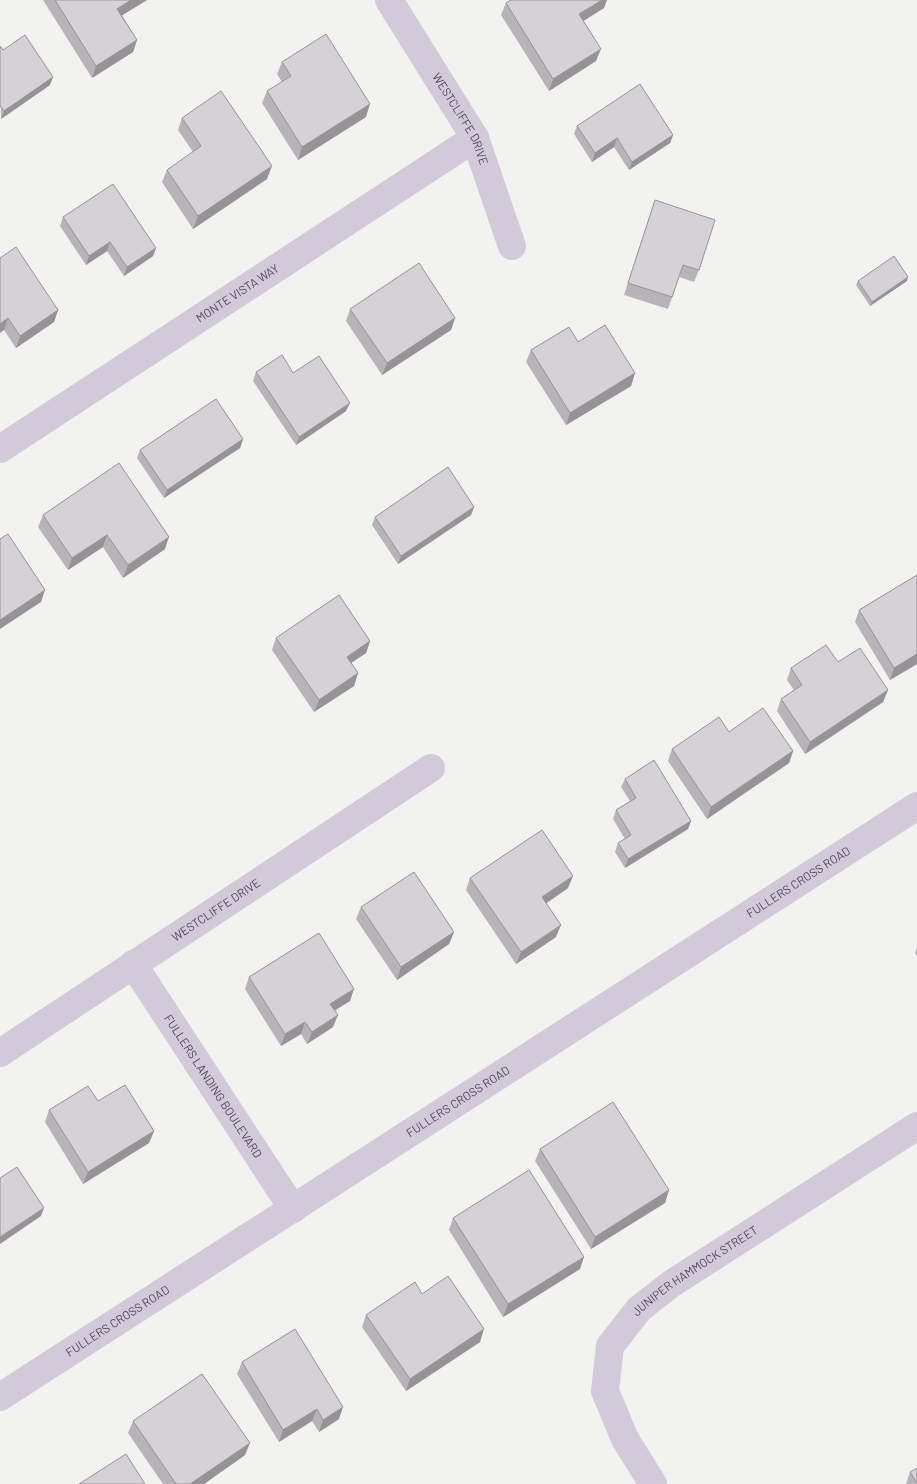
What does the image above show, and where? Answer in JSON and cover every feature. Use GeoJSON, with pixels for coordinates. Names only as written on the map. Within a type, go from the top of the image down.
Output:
{"type":"FeatureCollection","features":[{"type":"Feature","properties":{"kind":"street","name":"WESTCLIFFE DRIVE"},"geometry":{"type":"LineString","coordinates":[[389,0],[475,138],[512,246]]}},
{"type":"Feature","properties":{"kind":"street","name":"MONTE VISTA WAY"},"geometry":{"type":"LineString","coordinates":[[0,449],[475,138]]}},
{"type":"Feature","properties":{"kind":"street","name":"WESTCLIFFE DRIVE"},"geometry":{"type":"LineString","coordinates":[[0,1052],[431,768]]}},
{"type":"Feature","properties":{"kind":"street","name":"FULLERS CROSS ROAD"},"geometry":{"type":"LineString","coordinates":[[0,1397],[917,806]]}},
{"type":"Feature","properties":{"kind":"street","name":"FULLERS LANDING BOULEVARD"},"geometry":{"type":"LineString","coordinates":[[133,964],[293,1209]]}},
{"type":"Feature","properties":{"kind":"street","name":"JUNIPER HAMMOCK STREET"},"geometry":{"type":"LineString","coordinates":[[653,1484],[624,1439],[604,1391],[610,1346],[639,1309],[670,1284],[917,1126]]}},
{"type":"Feature","properties":{"kind":"building"},"geometry":{"type":"Polygon","coordinates":[[[55,0],[131,0],[117,9],[137,40],[96,66],[55,0]]]}},
{"type":"Feature","properties":{"kind":"building"},"geometry":{"type":"Polygon","coordinates":[[[511,0],[602,0],[579,14],[601,49],[553,79],[506,3],[511,0]]]}},
{"type":"Feature","properties":{"kind":"building"},"geometry":{"type":"Polygon","coordinates":[[[326,34],[370,104],[302,147],[267,91],[291,76],[282,62],[326,34]]]}},
{"type":"Feature","properties":{"kind":"building"},"geometry":{"type":"Polygon","coordinates":[[[25,35],[53,77],[4,111],[0,106],[0,46],[3,50],[25,35]]]}},
{"type":"Feature","properties":{"kind":"building"},"geometry":{"type":"Polygon","coordinates":[[[640,84],[673,135],[632,162],[617,138],[595,153],[577,126],[640,84]]]}},
{"type":"Feature","properties":{"kind":"building"},"geometry":{"type":"Polygon","coordinates":[[[221,91],[272,166],[198,216],[167,170],[201,146],[182,118],[221,91]]]}},
{"type":"Feature","properties":{"kind":"building"},"geometry":{"type":"Polygon","coordinates":[[[113,184],[156,248],[127,267],[110,242],[89,256],[63,217],[113,184]]]}},
{"type":"Feature","properties":{"kind":"building"},"geometry":{"type":"Polygon","coordinates":[[[655,200],[715,220],[699,270],[683,265],[672,297],[628,283],[655,200]]]}},
{"type":"Feature","properties":{"kind":"building"},"geometry":{"type":"Polygon","coordinates":[[[16,247],[58,310],[20,336],[8,318],[0,324],[0,258],[16,247]]]}},
{"type":"Feature","properties":{"kind":"building"},"geometry":{"type":"Polygon","coordinates":[[[894,256],[908,277],[872,302],[858,281],[894,256]]]}},
{"type":"Feature","properties":{"kind":"building"},"geometry":{"type":"Polygon","coordinates":[[[419,263],[455,318],[387,363],[350,309],[419,263]]]}},
{"type":"Feature","properties":{"kind":"building"},"geometry":{"type":"Polygon","coordinates":[[[605,325],[635,373],[570,413],[531,350],[569,327],[578,342],[605,325]]]}},
{"type":"Feature","properties":{"kind":"building"},"geometry":{"type":"Polygon","coordinates":[[[282,355],[293,373],[319,356],[350,403],[299,437],[256,372],[282,355]]]}},
{"type":"Feature","properties":{"kind":"building"},"geometry":{"type":"Polygon","coordinates":[[[216,399],[243,439],[167,490],[140,450],[216,399]]]}},
{"type":"Feature","properties":{"kind":"building"},"geometry":{"type":"Polygon","coordinates":[[[119,463],[169,537],[128,565],[107,535],[72,558],[43,515],[119,463]]]}},
{"type":"Feature","properties":{"kind":"building"},"geometry":{"type":"Polygon","coordinates":[[[448,467],[474,507],[401,556],[375,517],[448,467]]]}},
{"type":"Feature","properties":{"kind":"building"},"geometry":{"type":"Polygon","coordinates":[[[8,534],[45,590],[0,620],[0,539],[8,534]]]}},
{"type":"Feature","properties":{"kind":"building"},"geometry":{"type":"Polygon","coordinates":[[[917,575],[917,654],[894,668],[859,610],[917,575]]]}},
{"type":"Feature","properties":{"kind":"building"},"geometry":{"type":"Polygon","coordinates":[[[339,595],[370,641],[347,657],[358,673],[319,700],[276,638],[339,595]]]}},
{"type":"Feature","properties":{"kind":"building"},"geometry":{"type":"Polygon","coordinates":[[[826,645],[838,662],[860,648],[888,690],[810,742],[781,699],[802,685],[791,668],[826,645]]]}},
{"type":"Feature","properties":{"kind":"building"},"geometry":{"type":"Polygon","coordinates":[[[763,708],[793,751],[711,807],[672,749],[719,717],[729,732],[763,708]]]}},
{"type":"Feature","properties":{"kind":"building"},"geometry":{"type":"Polygon","coordinates":[[[654,760],[691,821],[628,859],[618,843],[631,835],[616,810],[636,798],[625,779],[654,760]]]}},
{"type":"Feature","properties":{"kind":"building"},"geometry":{"type":"Polygon","coordinates":[[[542,830],[573,876],[542,897],[561,925],[521,952],[470,878],[542,830]]]}},
{"type":"Feature","properties":{"kind":"building"},"geometry":{"type":"Polygon","coordinates":[[[414,872],[454,932],[401,967],[361,907],[414,872]]]}},
{"type":"Feature","properties":{"kind":"building"},"geometry":{"type":"Polygon","coordinates":[[[319,933],[354,989],[330,1004],[338,1015],[312,1032],[305,1022],[285,1034],[249,977],[319,933]]]}},
{"type":"Feature","properties":{"kind":"building"},"geometry":{"type":"Polygon","coordinates":[[[125,1085],[154,1131],[88,1172],[49,1110],[88,1086],[98,1101],[125,1085]]]}},
{"type":"Feature","properties":{"kind":"building"},"geometry":{"type":"Polygon","coordinates":[[[613,1102],[669,1190],[595,1237],[540,1149],[613,1102]]]}},
{"type":"Feature","properties":{"kind":"building"},"geometry":{"type":"Polygon","coordinates":[[[17,1167],[44,1208],[0,1237],[0,1178],[17,1167]]]}},
{"type":"Feature","properties":{"kind":"building"},"geometry":{"type":"Polygon","coordinates":[[[529,1170],[584,1257],[508,1304],[453,1218],[529,1170]]]}},
{"type":"Feature","properties":{"kind":"building"},"geometry":{"type":"Polygon","coordinates":[[[448,1276],[484,1329],[410,1379],[366,1315],[415,1282],[422,1294],[448,1276]]]}},
{"type":"Feature","properties":{"kind":"building"},"geometry":{"type":"Polygon","coordinates":[[[295,1329],[343,1407],[323,1420],[317,1409],[283,1430],[242,1362],[295,1329]]]}},
{"type":"Feature","properties":{"kind":"building"},"geometry":{"type":"Polygon","coordinates":[[[202,1374],[250,1443],[190,1484],[176,1484],[133,1421],[202,1374]]]}},
{"type":"Feature","properties":{"kind":"building"},"geometry":{"type":"Polygon","coordinates":[[[126,1454],[145,1484],[79,1484],[126,1454]]]}},
{"type":"Feature","properties":{"kind":"building"},"geometry":{"type":"Polygon","coordinates":[[[917,1468],[917,1483],[910,1472],[917,1468]]]}}]}
